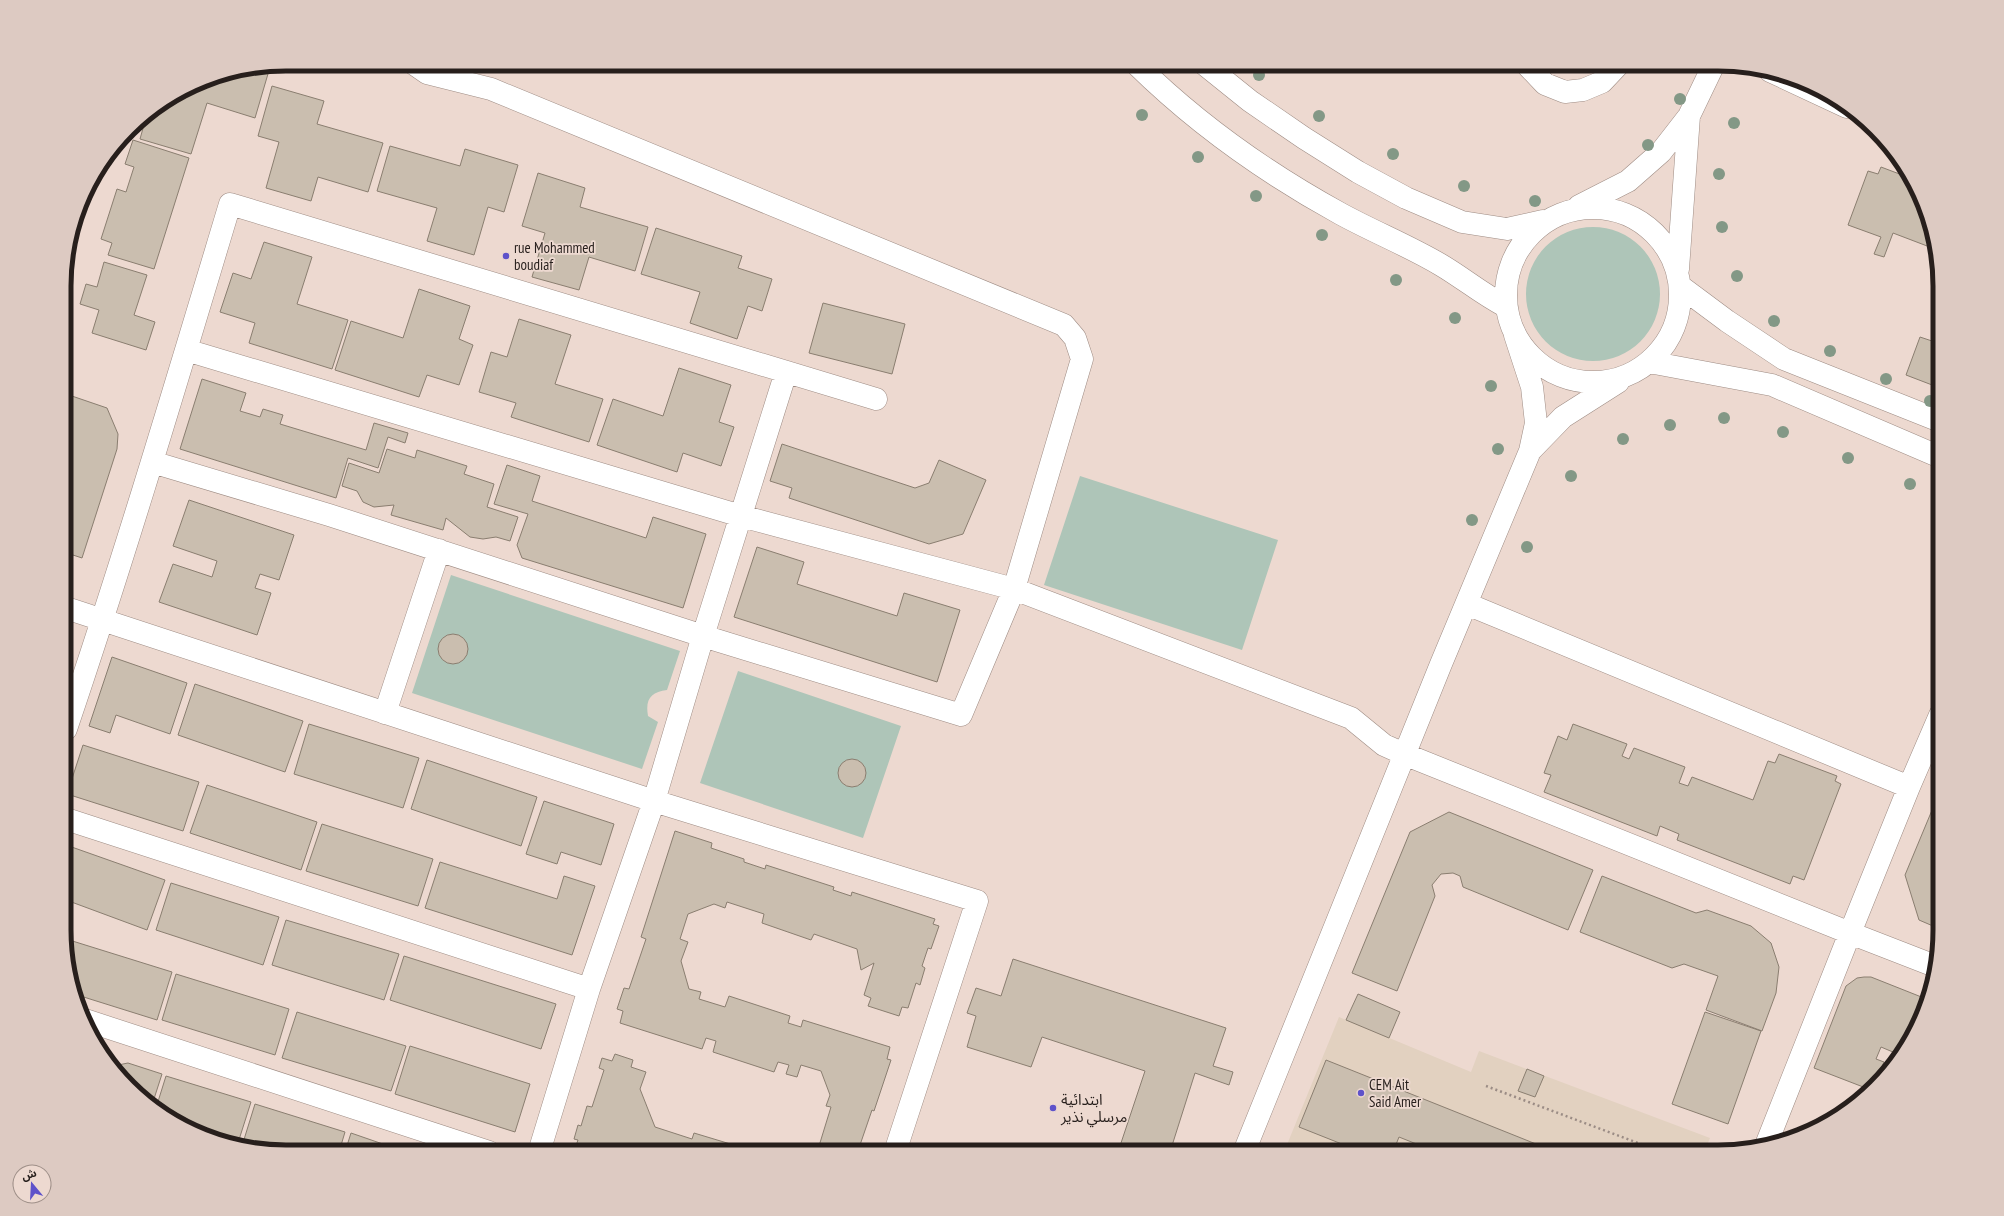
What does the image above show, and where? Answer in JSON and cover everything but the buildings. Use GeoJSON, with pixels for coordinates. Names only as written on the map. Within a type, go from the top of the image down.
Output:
{"type":"FeatureCollection","features":[{"type":"Feature","properties":{"kind":"street"},"geometry":{"type":"LineString","coordinates":[[152,462],[439,550],[703,636],[961,715],[1014,588],[1082,359],[1075,338],[1064,325],[491,90],[424,71]]}},
{"type":"Feature","properties":{"kind":"street"},"geometry":{"type":"LineString","coordinates":[[1143,71],[1159,87],[1278,176],[1342,214],[1441,265],[1486,296],[1505,306]]}},
{"type":"Feature","properties":{"kind":"street"},"geometry":{"type":"LineString","coordinates":[[1213,71],[1250,100],[1304,138],[1358,172],[1406,198],[1462,222],[1507,229],[1548,220],[1572,210],[1628,182],[1661,152],[1689,116],[1711,71]]}},
{"type":"Feature","properties":{"kind":"street"},"geometry":{"type":"LineString","coordinates":[[1533,71],[1546,84],[1565,92],[1583,90],[1602,82],[1612,71]]}},
{"type":"Feature","properties":{"kind":"street"},"geometry":{"type":"LineString","coordinates":[[1530,451],[1563,418],[1643,367],[1659,353],[1674,328],[1679,315],[1679,279],[1689,116]]}},
{"type":"Feature","properties":{"kind":"street"},"geometry":{"type":"LineString","coordinates":[[71,714],[103,621],[230,204],[876,399]]}},
{"type":"Feature","properties":{"kind":"street"},"geometry":{"type":"LineString","coordinates":[[1572,210],[1592,207],[1629,215],[1646,225],[1660,238],[1671,254],[1679,279],[1727,321],[1784,359],[1933,418]]}},
{"type":"Feature","properties":{"kind":"street"},"geometry":{"type":"LineString","coordinates":[[1247,1145],[1404,754],[1530,451],[1536,423],[1532,387],[1505,306],[1506,280],[1514,256],[1528,235],[1548,220]]}},
{"type":"Feature","properties":{"kind":"street"},"geometry":{"type":"LineString","coordinates":[[1514,334],[1534,360],[1548,371],[1565,378],[1583,382],[1602,383],[1620,378],[1643,367],[1772,385],[1933,454]]}},
{"type":"Feature","properties":{"kind":"street"},"geometry":{"type":"LineString","coordinates":[[186,350],[741,516],[1014,588],[1351,718],[1384,745],[1404,754],[1930,964]]}},
{"type":"Feature","properties":{"kind":"street"},"geometry":{"type":"LineString","coordinates":[[541,1145],[589,989],[654,800],[703,636],[786,372]]}},
{"type":"Feature","properties":{"kind":"street"},"geometry":{"type":"LineString","coordinates":[[385,713],[439,550]]}},
{"type":"Feature","properties":{"kind":"street"},"geometry":{"type":"LineString","coordinates":[[1467,604],[1909,787]]}},
{"type":"Feature","properties":{"kind":"street"},"geometry":{"type":"LineString","coordinates":[[71,610],[654,800],[977,901],[897,1145]]}},
{"type":"Feature","properties":{"kind":"street"},"geometry":{"type":"LineString","coordinates":[[1768,1139],[1850,933],[1933,731]]}},
{"type":"Feature","properties":{"kind":"street"},"geometry":{"type":"LineString","coordinates":[[71,821],[589,989]]}},
{"type":"Feature","properties":{"kind":"street"},"geometry":{"type":"LineString","coordinates":[[92,1022],[468,1145]]}},
{"type":"Feature","properties":{"kind":"path"},"geometry":{"type":"LineString","coordinates":[[1486,1086],[1643,1145]]}},
{"type":"Feature","properties":{"kind":"shaded area"},"geometry":{"type":"Polygon","coordinates":[[[1339,1017],[1471,1072],[1479,1051],[1710,1138],[1707,1145],[1287,1145],[1339,1017]]]}},
{"type":"Feature","properties":{"kind":"green space"},"geometry":{"type":"Polygon","coordinates":[[[1593,227],[1619,232],[1635,242],[1645,252],[1655,268],[1660,294],[1655,320],[1645,336],[1635,346],[1619,356],[1593,361],[1567,356],[1551,346],[1541,336],[1531,320],[1526,294],[1531,268],[1541,252],[1551,242],[1567,232],[1593,227]]]}},
{"type":"Feature","properties":{"kind":"green space"},"geometry":{"type":"Polygon","coordinates":[[[1080,476],[1278,540],[1242,650],[1044,585],[1080,476]]]}},
{"type":"Feature","properties":{"kind":"green space"},"geometry":{"type":"Polygon","coordinates":[[[451,575],[680,651],[667,690],[653,695],[648,701],[648,716],[658,722],[642,769],[412,693],[451,575]]]}},
{"type":"Feature","properties":{"kind":"green space"},"geometry":{"type":"Polygon","coordinates":[[[738,671],[901,726],[863,838],[700,783],[738,671]]]}},
{"type":"Feature","properties":{"kind":"place","name":"rue Mohammed boudiaf"},"geometry":{"type":"Point","coordinates":[506,256]}},
{"type":"Feature","properties":{"kind":"place","name":"CEM Ait Said Amer"},"geometry":{"type":"Point","coordinates":[1361,1093]}},
{"type":"Feature","properties":{"kind":"place","name":"ابتدائية مرسلي نذير"},"geometry":{"type":"Point","coordinates":[1053,1108]}}]}
